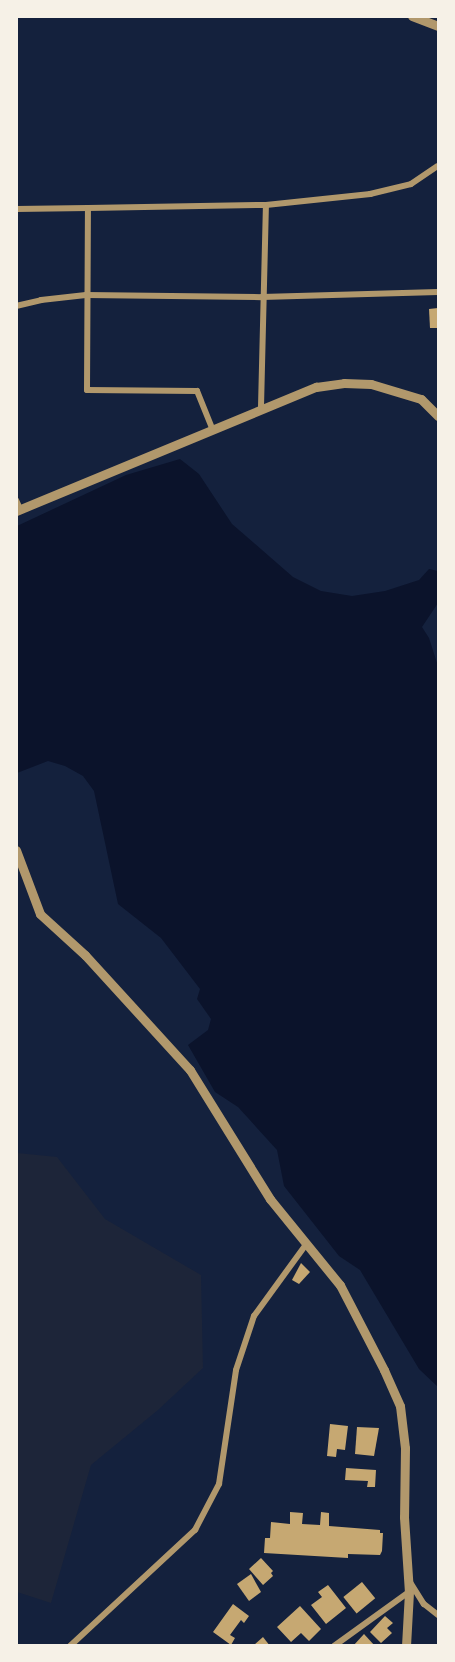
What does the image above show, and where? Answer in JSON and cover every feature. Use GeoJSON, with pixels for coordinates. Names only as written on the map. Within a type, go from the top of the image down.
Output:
{"type":"FeatureCollection","features":[{"type":"Feature","properties":{"kind":"street"},"geometry":{"type":"LineString","coordinates":[[412,16],[438,26]]}},
{"type":"Feature","properties":{"kind":"street"},"geometry":{"type":"LineString","coordinates":[[16,209],[266,205],[370,194],[411,184],[438,166]]}},
{"type":"Feature","properties":{"kind":"street"},"geometry":{"type":"LineString","coordinates":[[261,407],[266,205]]}},
{"type":"Feature","properties":{"kind":"street"},"geometry":{"type":"LineString","coordinates":[[88,208],[87,390],[198,391],[212,428]]}},
{"type":"Feature","properties":{"kind":"street"},"geometry":{"type":"LineString","coordinates":[[16,306],[41,300],[86,295],[262,297],[438,292]]}},
{"type":"Feature","properties":{"kind":"street"},"geometry":{"type":"LineString","coordinates":[[18,507],[261,407],[316,387],[344,383],[370,384],[421,399],[438,416]]}},
{"type":"Feature","properties":{"kind":"street"},"geometry":{"type":"LineString","coordinates":[[16,850],[40,914],[140,1012],[190,1070],[270,1198],[308,1242],[340,1285],[400,1406],[405,1448],[404,1517],[409,1592],[406,1646]]}},
{"type":"Feature","properties":{"kind":"street"},"geometry":{"type":"LineString","coordinates":[[70,1646],[195,1530],[219,1484],[236,1370],[255,1316],[308,1242]]}},
{"type":"Feature","properties":{"kind":"street"},"geometry":{"type":"LineString","coordinates":[[408,1579],[424,1604],[438,1615]]}},
{"type":"Feature","properties":{"kind":"street"},"geometry":{"type":"LineString","coordinates":[[334,1646],[409,1592]]}},
{"type":"Feature","properties":{"kind":"shaded area"},"geometry":{"type":"Polygon","coordinates":[[[180,459],[199,474],[232,524],[293,577],[321,591],[352,596],[385,591],[419,580],[429,569],[438,571],[438,603],[422,627],[429,638],[438,666],[438,1387],[419,1369],[360,1270],[339,1256],[284,1186],[277,1150],[238,1107],[215,1092],[188,1045],[208,1030],[211,1019],[197,999],[200,989],[161,938],[118,904],[94,791],[83,776],[65,766],[48,761],[17,773],[17,526],[126,475],[180,459]]]}},
{"type":"Feature","properties":{"kind":"shaded area"},"geometry":{"type":"Polygon","coordinates":[[[17,1153],[57,1157],[105,1219],[201,1275],[203,1368],[158,1410],[91,1465],[51,1603],[17,1592],[17,1153]]]}},
{"type":"Feature","properties":{"kind":"building"},"geometry":{"type":"Polygon","coordinates":[[[438,308],[438,328],[430,328],[429,309],[438,308]]]}},
{"type":"Feature","properties":{"kind":"building"},"geometry":{"type":"Polygon","coordinates":[[[301,1263],[310,1272],[299,1284],[292,1280],[301,1263]]]}},
{"type":"Feature","properties":{"kind":"building"},"geometry":{"type":"Polygon","coordinates":[[[330,1424],[348,1426],[345,1450],[337,1449],[336,1457],[327,1456],[330,1424]]]}},
{"type":"Feature","properties":{"kind":"building"},"geometry":{"type":"Polygon","coordinates":[[[357,1427],[379,1428],[374,1456],[355,1454],[357,1427]]]}},
{"type":"Feature","properties":{"kind":"building"},"geometry":{"type":"Polygon","coordinates":[[[346,1468],[376,1470],[375,1487],[367,1487],[368,1481],[345,1480],[346,1468]]]}},
{"type":"Feature","properties":{"kind":"building"},"geometry":{"type":"Polygon","coordinates":[[[290,1512],[303,1513],[302,1524],[320,1525],[321,1512],[329,1513],[329,1526],[380,1530],[380,1533],[383,1533],[382,1551],[380,1555],[348,1554],[348,1558],[264,1553],[265,1538],[270,1538],[271,1522],[290,1524],[290,1512]]]}},
{"type":"Feature","properties":{"kind":"building"},"geometry":{"type":"Polygon","coordinates":[[[261,1558],[273,1571],[271,1573],[273,1576],[263,1585],[249,1569],[261,1558]]]}},
{"type":"Feature","properties":{"kind":"building"},"geometry":{"type":"Polygon","coordinates":[[[251,1574],[261,1592],[249,1601],[237,1584],[251,1574]]]}},
{"type":"Feature","properties":{"kind":"building"},"geometry":{"type":"Polygon","coordinates":[[[362,1582],[375,1598],[357,1613],[343,1597],[362,1582]]]}},
{"type":"Feature","properties":{"kind":"building"},"geometry":{"type":"Polygon","coordinates":[[[328,1585],[346,1608],[326,1624],[311,1605],[322,1597],[318,1592],[328,1585]]]}},
{"type":"Feature","properties":{"kind":"building"},"geometry":{"type":"Polygon","coordinates":[[[233,1604],[249,1616],[244,1623],[241,1620],[230,1635],[235,1638],[231,1645],[213,1632],[233,1604]]]}},
{"type":"Feature","properties":{"kind":"building"},"geometry":{"type":"Polygon","coordinates":[[[300,1606],[321,1629],[309,1641],[301,1633],[291,1642],[277,1627],[300,1606]]]}},
{"type":"Feature","properties":{"kind":"building"},"geometry":{"type":"Polygon","coordinates":[[[385,1616],[393,1623],[387,1628],[392,1633],[381,1643],[370,1632],[385,1616]]]}},
{"type":"Feature","properties":{"kind":"building"},"geometry":{"type":"Polygon","coordinates":[[[364,1634],[375,1646],[353,1646],[364,1634]]]}},
{"type":"Feature","properties":{"kind":"building"},"geometry":{"type":"Polygon","coordinates":[[[263,1637],[270,1646],[253,1646],[263,1637]]]}}]}
